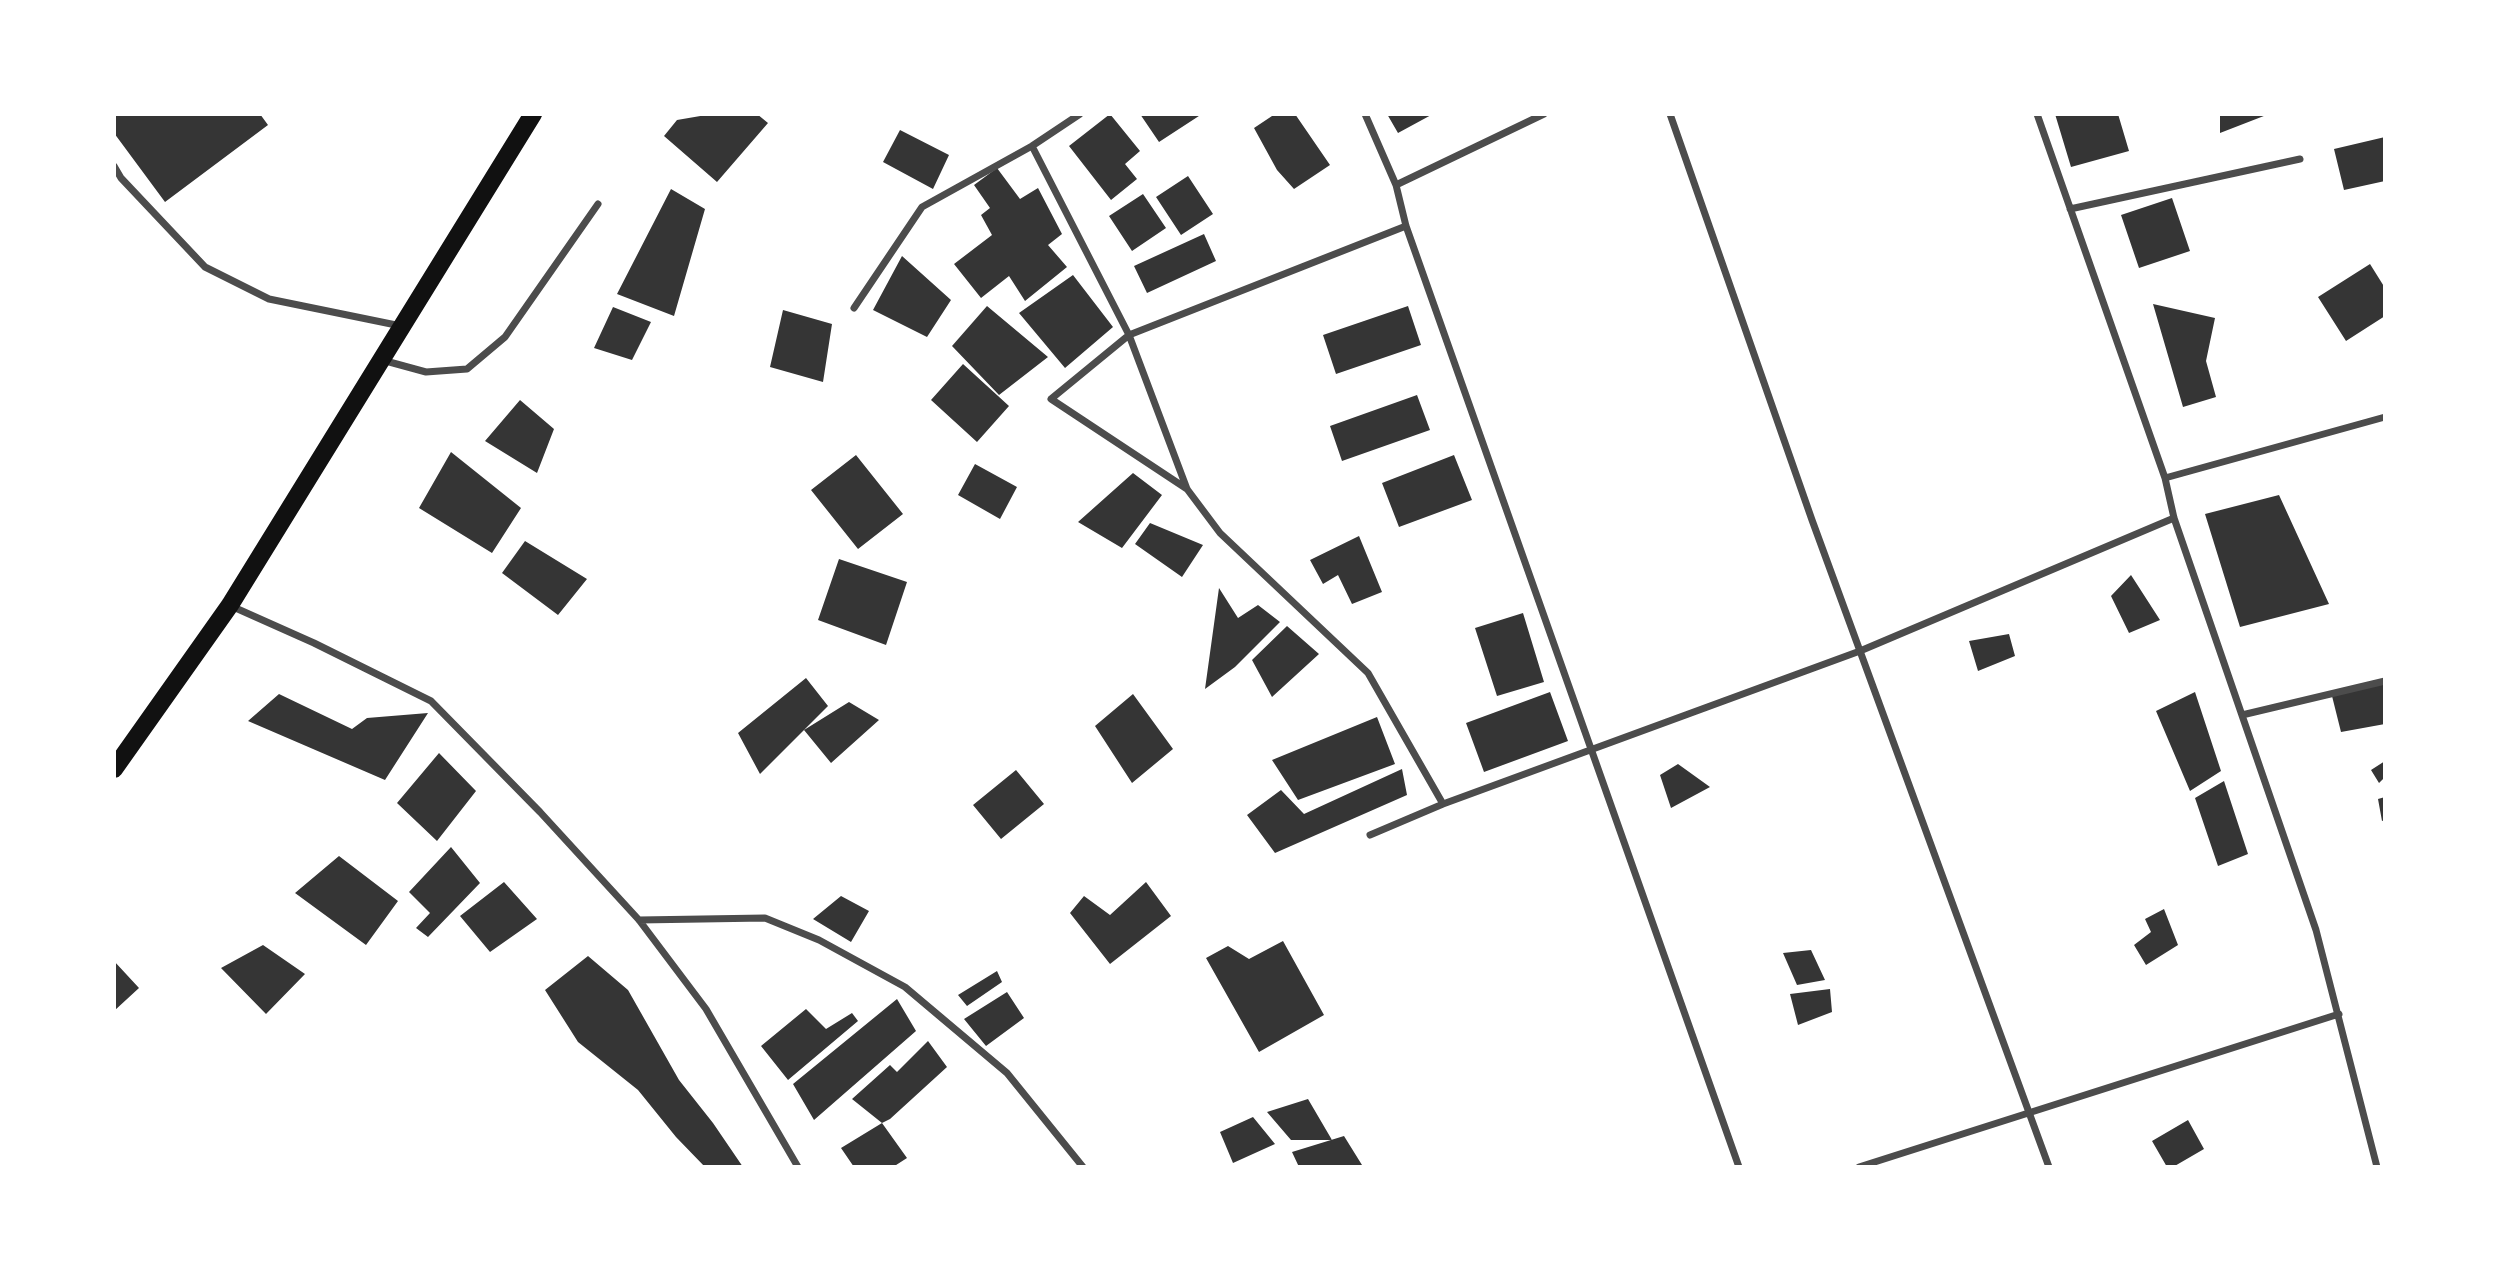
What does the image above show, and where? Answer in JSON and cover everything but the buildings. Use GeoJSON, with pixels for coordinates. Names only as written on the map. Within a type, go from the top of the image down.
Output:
{"type":"FeatureCollection","features":[{"type":"Feature","properties":{"kind":"main road"},"geometry":{"type":"LineString","coordinates":[[114,769],[230,605],[533,114]]}},
{"type":"Feature","properties":{"kind":"street"},"geometry":{"type":"LineString","coordinates":[[855,309],[922,207],[1032,146],[1080,114]]}},
{"type":"Feature","properties":{"kind":"street"},"geometry":{"type":"LineString","coordinates":[[1364,114],[1396,185],[1406,226],[1740,1167]]}},
{"type":"Feature","properties":{"kind":"street"},"geometry":{"type":"LineString","coordinates":[[1396,185],[1544,114]]}},
{"type":"Feature","properties":{"kind":"street"},"geometry":{"type":"LineString","coordinates":[[1670,114],[1860,650],[2049,1167]]}},
{"type":"Feature","properties":{"kind":"street"},"geometry":{"type":"LineString","coordinates":[[2038,114],[2165,478],[2174,518],[2315,930],[2377,1167]]}},
{"type":"Feature","properties":{"kind":"street"},"geometry":{"type":"LineString","coordinates":[[1032,146],[1129,335],[1187,489],[1220,533],[1368,673],[1443,804]]}},
{"type":"Feature","properties":{"kind":"street"},"geometry":{"type":"LineString","coordinates":[[2070,209],[2300,159]]}},
{"type":"Feature","properties":{"kind":"street"},"geometry":{"type":"LineString","coordinates":[[114,166],[121,178],[205,267],[269,299],[402,326]]}},
{"type":"Feature","properties":{"kind":"street"},"geometry":{"type":"LineString","coordinates":[[381,360],[426,372],[467,369],[505,337],[598,204]]}},
{"type":"Feature","properties":{"kind":"street"},"geometry":{"type":"LineString","coordinates":[[1187,489],[1051,398],[1129,335],[1406,226]]}},
{"type":"Feature","properties":{"kind":"street"},"geometry":{"type":"LineString","coordinates":[[2165,478],[2385,417]]}},
{"type":"Feature","properties":{"kind":"street"},"geometry":{"type":"LineString","coordinates":[[1370,835],[1443,804],[1860,650],[2174,518]]}},
{"type":"Feature","properties":{"kind":"street"},"geometry":{"type":"LineString","coordinates":[[230,605],[431,701],[540,812],[639,920],[706,1009],[798,1167]]}},
{"type":"Feature","properties":{"kind":"street"},"geometry":{"type":"LineString","coordinates":[[2242,715],[2385,681]]}},
{"type":"Feature","properties":{"kind":"street"},"geometry":{"type":"LineString","coordinates":[[639,920],[765,918],[819,940],[905,987],[1007,1073],[1083,1167]]}},
{"type":"Feature","properties":{"kind":"street"},"geometry":{"type":"LineString","coordinates":[[1859,1167],[2339,1014]]}}]}
